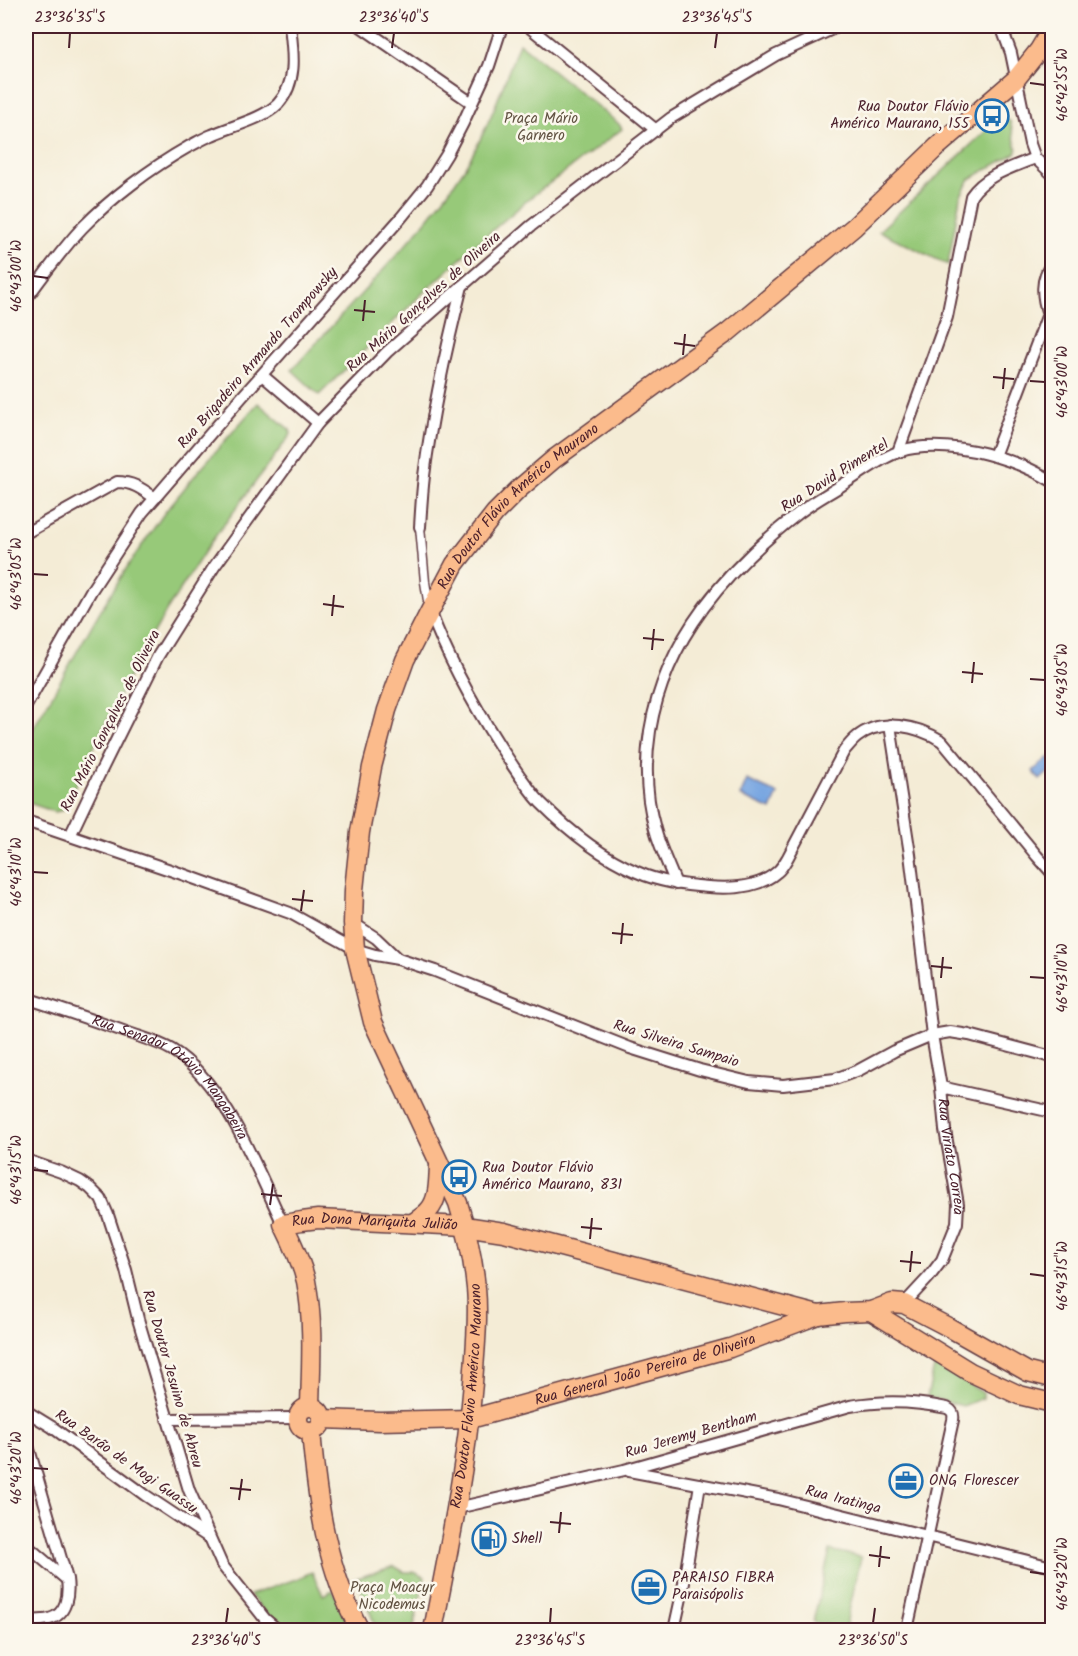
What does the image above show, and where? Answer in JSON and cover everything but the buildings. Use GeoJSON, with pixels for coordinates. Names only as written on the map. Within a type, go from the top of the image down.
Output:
{"type":"FeatureCollection","features":[{"type":"Feature","properties":{"kind":"main road","name":"Rua Doutor Flávio Américo Maurano"},"geometry":{"type":"LineString","coordinates":[[433,1630],[457,1508],[470,1419],[477,1328],[476,1289],[465,1226],[458,1203],[373,1022],[355,949],[353,923],[360,832],[372,767],[387,710],[405,660],[455,564],[495,513],[520,488],[554,459],[736,325],[854,227],[937,147],[1016,78],[1039,51],[1053,28]]}},
{"type":"Feature","properties":{"kind":"main road"},"geometry":{"type":"LineString","coordinates":[[413,1223],[429,1210],[434,1201],[439,1164]]}},
{"type":"Feature","properties":{"kind":"main road","name":"Rua Dona Mariquita Julião"},"geometry":{"type":"LineString","coordinates":[[292,1222],[318,1220],[465,1226]]}},
{"type":"Feature","properties":{"kind":"main road","name":"Rua Senador Otávio Mangabeira"},"geometry":{"type":"LineString","coordinates":[[292,1222],[295,1248],[306,1280],[309,1311],[310,1419],[320,1516],[339,1587],[360,1630]]}},
{"type":"Feature","properties":{"kind":"main road"},"geometry":{"type":"LineString","coordinates":[[465,1226],[504,1232],[818,1315],[871,1311],[892,1303],[904,1304],[1028,1372],[1053,1378]]}},
{"type":"Feature","properties":{"kind":"main road"},"geometry":{"type":"LineString","coordinates":[[871,1311],[970,1372],[1019,1395],[1053,1403]]}},
{"type":"Feature","properties":{"kind":"main road","name":"Rua General João Pereira de Oliveira"},"geometry":{"type":"LineString","coordinates":[[310,1419],[470,1419],[730,1348],[818,1315]]}},
{"type":"Feature","properties":{"kind":"street"},"geometry":{"type":"LineString","coordinates":[[26,299],[82,228],[132,185],[185,149],[211,135],[267,112],[277,104],[292,78],[293,55],[290,26]]}},
{"type":"Feature","properties":{"kind":"street"},"geometry":{"type":"LineString","coordinates":[[360,26],[472,103]]}},
{"type":"Feature","properties":{"kind":"street","name":"Rua Brigadeiro Armando Trompowsky"},"geometry":{"type":"LineString","coordinates":[[26,706],[91,591],[142,513],[427,186],[447,154],[472,103],[489,66],[502,26]]}},
{"type":"Feature","properties":{"kind":"street"},"geometry":{"type":"LineString","coordinates":[[528,26],[656,130]]}},
{"type":"Feature","properties":{"kind":"street","name":"Rua Mário Gonçalves de Oliveira"},"geometry":{"type":"LineString","coordinates":[[70,836],[158,656],[214,567],[318,423],[387,352],[531,226],[671,118],[776,55],[837,26]]}},
{"type":"Feature","properties":{"kind":"street"},"geometry":{"type":"LineString","coordinates":[[1001,26],[1011,52],[1030,144],[1035,158],[1053,174]]}},
{"type":"Feature","properties":{"kind":"street"},"geometry":{"type":"LineString","coordinates":[[898,452],[947,317],[972,196],[978,186],[991,178],[1035,158]]}},
{"type":"Feature","properties":{"kind":"street"},"geometry":{"type":"LineString","coordinates":[[994,456],[1051,314],[1044,303],[1044,285],[1046,271],[1053,264]]}},
{"type":"Feature","properties":{"kind":"street"},"geometry":{"type":"LineString","coordinates":[[462,286],[445,353],[423,477],[420,527],[425,582],[430,611],[442,644],[475,707],[515,769],[540,802],[577,835],[609,857],[637,872],[676,884],[731,887],[750,885],[779,871],[844,751],[856,737],[871,728],[890,725],[928,732],[942,741],[1053,873]]}},
{"type":"Feature","properties":{"kind":"street"},"geometry":{"type":"LineString","coordinates":[[261,375],[318,423]]}},
{"type":"Feature","properties":{"kind":"street","name":"Rua David Pimentel"},"geometry":{"type":"LineString","coordinates":[[676,884],[655,829],[647,783],[650,732],[665,677],[681,640],[716,591],[733,572],[763,543],[802,511],[898,452],[914,448],[974,451],[1010,460],[1053,482]]}},
{"type":"Feature","properties":{"kind":"street"},"geometry":{"type":"LineString","coordinates":[[26,533],[117,482],[137,485],[155,498]]}},
{"type":"Feature","properties":{"kind":"street","name":"Rua Viriato Correia"},"geometry":{"type":"LineString","coordinates":[[890,725],[910,854],[945,1130],[958,1204],[957,1223],[942,1260],[904,1304]]}},
{"type":"Feature","properties":{"kind":"street","name":"Rua Silveira Sampaio"},"geometry":{"type":"LineString","coordinates":[[26,821],[290,913],[355,949],[435,971],[630,1048],[700,1070],[749,1082],[783,1085],[835,1079],[932,1035],[950,1032],[1053,1057]]}},
{"type":"Feature","properties":{"kind":"street","name":"Rua Silveira Sampaio"},"geometry":{"type":"LineString","coordinates":[[353,923],[376,938],[398,959]]}},
{"type":"Feature","properties":{"kind":"street","name":"Rua Senador Otávio Mangabeira"},"geometry":{"type":"LineString","coordinates":[[26,998],[89,1018],[169,1048],[186,1060],[200,1073],[236,1127],[272,1201],[292,1222]]}},
{"type":"Feature","properties":{"kind":"street"},"geometry":{"type":"LineString","coordinates":[[941,1087],[1053,1112]]}},
{"type":"Feature","properties":{"kind":"street","name":"Rua Doutor Jesuino de Abreu"},"geometry":{"type":"LineString","coordinates":[[26,1160],[80,1181],[101,1199],[126,1270],[138,1319],[189,1490],[208,1537],[222,1565],[265,1620],[278,1630]]}},
{"type":"Feature","properties":{"kind":"street","name":"Rua Senador Otávio Mangabeira"},"geometry":{"type":"LineString","coordinates":[[272,1201],[286,1212],[292,1222]]}},
{"type":"Feature","properties":{"kind":"street","name":"Rua Jeremy Bentham"},"geometry":{"type":"LineString","coordinates":[[457,1508],[624,1470],[849,1406],[899,1401],[950,1409],[954,1415],[927,1536]]}},
{"type":"Feature","properties":{"kind":"street","name":"Rua Barão de Mogi Guassu"},"geometry":{"type":"LineString","coordinates":[[26,1411],[208,1537]]}},
{"type":"Feature","properties":{"kind":"street"},"geometry":{"type":"LineString","coordinates":[[167,1419],[310,1419]]}},
{"type":"Feature","properties":{"kind":"street"},"geometry":{"type":"LineString","coordinates":[[26,1439],[67,1579],[67,1600],[60,1613],[49,1620],[26,1621]]}},
{"type":"Feature","properties":{"kind":"street","name":"Rua Iratinga"},"geometry":{"type":"LineString","coordinates":[[624,1470],[778,1498],[1053,1567]]}},
{"type":"Feature","properties":{"kind":"street"},"geometry":{"type":"LineString","coordinates":[[674,1630],[700,1484]]}},
{"type":"Feature","properties":{"kind":"street"},"geometry":{"type":"LineString","coordinates":[[907,1630],[927,1536]]}},
{"type":"Feature","properties":{"kind":"street"},"geometry":{"type":"LineString","coordinates":[[26,1545],[67,1579]]}},
{"type":"Feature","properties":{"kind":"green space","name":"Praça Mário Garnero"},"geometry":{"type":"Polygon","coordinates":[[[519,43],[619,124],[622,129],[530,198],[479,242],[422,294],[319,395],[292,370],[403,248],[453,186],[473,154],[488,123],[519,43]]]}},
{"type":"Feature","properties":{"kind":"green space"},"geometry":{"type":"Polygon","coordinates":[[[1001,117],[1010,121],[1016,153],[970,179],[960,197],[948,265],[879,231],[1001,117]]]}},
{"type":"Feature","properties":{"kind":"green space"},"geometry":{"type":"Polygon","coordinates":[[[258,403],[290,430],[291,434],[209,545],[167,610],[127,680],[63,810],[55,812],[26,802],[26,741],[99,613],[165,512],[258,403]]]}},
{"type":"Feature","properties":{"kind":"green space"},"geometry":{"type":"Polygon","coordinates":[[[935,1363],[983,1393],[983,1398],[963,1406],[927,1397],[935,1363]]]}},
{"type":"Feature","properties":{"kind":"green space"},"geometry":{"type":"Polygon","coordinates":[[[830,1550],[861,1557],[845,1629],[813,1622],[830,1550]]]}},
{"type":"Feature","properties":{"kind":"green space","name":"Praça Moacyr Nicodemus"},"geometry":{"type":"Polygon","coordinates":[[[394,1566],[404,1572],[414,1572],[425,1577],[413,1630],[377,1630],[359,1585],[354,1579],[394,1566]]]}},
{"type":"Feature","properties":{"kind":"green space"},"geometry":{"type":"Polygon","coordinates":[[[312,1572],[323,1595],[333,1590],[351,1630],[285,1630],[268,1616],[250,1595],[312,1572]]]}},
{"type":"Feature","properties":{"kind":"water"},"geometry":{"type":"Polygon","coordinates":[[[1049,757],[1052,760],[1052,769],[1040,780],[1033,771],[1049,757]]]}},
{"type":"Feature","properties":{"kind":"water"},"geometry":{"type":"Polygon","coordinates":[[[747,780],[778,794],[771,810],[740,796],[747,780]]]}},
{"type":"Feature","properties":{"kind":"place","name":"Rua Doutor Flávio Américo Maurano, 155"},"geometry":{"type":"Point","coordinates":[992,116]}},
{"type":"Feature","properties":{"kind":"place","name":"Rua Doutor Flávio Américo Maurano, 831"},"geometry":{"type":"Point","coordinates":[459,1177]}},
{"type":"Feature","properties":{"kind":"place","name":"ONG Florescer"},"geometry":{"type":"Point","coordinates":[906,1481]}},
{"type":"Feature","properties":{"kind":"place","name":"Shell"},"geometry":{"type":"Point","coordinates":[489,1539]}},
{"type":"Feature","properties":{"kind":"place","name":"PARAISO FIBRA Paraisópolis"},"geometry":{"type":"Point","coordinates":[649,1587]}}]}
